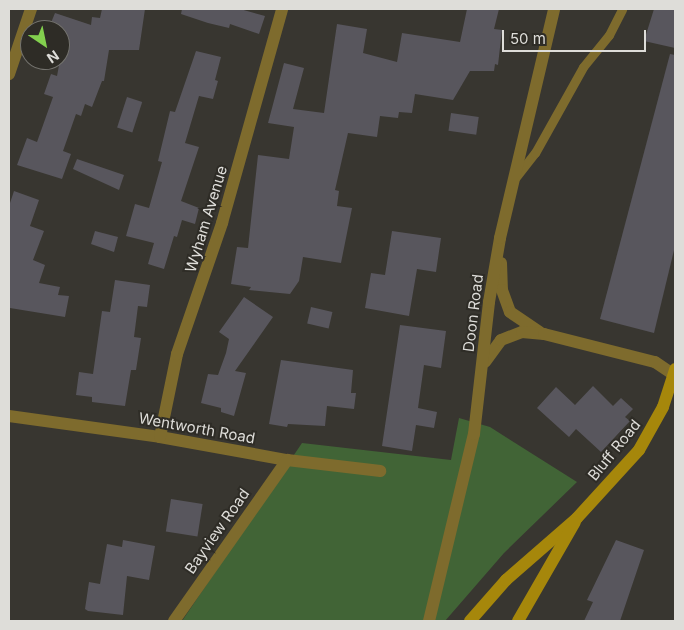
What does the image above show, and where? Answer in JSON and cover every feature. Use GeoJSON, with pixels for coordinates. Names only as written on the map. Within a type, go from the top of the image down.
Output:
{"type":"FeatureCollection","features":[{"type":"Feature","properties":{"kind":"main road","name":"Bluff Road"},"geometry":{"type":"LineString","coordinates":[[470,621],[519,567],[577,518],[638,450],[663,407],[674,372]]}},
{"type":"Feature","properties":{"kind":"main road","name":"Bluff Road"},"geometry":{"type":"LineString","coordinates":[[518,621],[555,562],[577,518]]}},
{"type":"Feature","properties":{"kind":"street"},"geometry":{"type":"LineString","coordinates":[[9,74],[31,9]]}},
{"type":"Feature","properties":{"kind":"street","name":"Wyham Avenue"},"geometry":{"type":"LineString","coordinates":[[160,437],[177,354],[222,223],[282,9]]}},
{"type":"Feature","properties":{"kind":"street","name":"Doon Road"},"geometry":{"type":"LineString","coordinates":[[429,621],[474,434],[500,238],[554,9]]}},
{"type":"Feature","properties":{"kind":"street"},"geometry":{"type":"LineString","coordinates":[[500,238],[504,301],[510,312],[544,334]]}},
{"type":"Feature","properties":{"kind":"street"},"geometry":{"type":"LineString","coordinates":[[483,365],[501,340],[522,332],[544,334],[654,362],[674,372]]}},
{"type":"Feature","properties":{"kind":"street","name":"Wentworth Road"},"geometry":{"type":"LineString","coordinates":[[10,418],[160,437],[287,460],[380,471]]}},
{"type":"Feature","properties":{"kind":"street","name":"Bayview Road"},"geometry":{"type":"LineString","coordinates":[[174,621],[287,460]]}},
{"type":"Feature","properties":{"kind":"lane"},"geometry":{"type":"LineString","coordinates":[[514,178],[534,153],[582,67],[609,34],[622,9]]}},
{"type":"Feature","properties":{"kind":"green space"},"geometry":{"type":"Polygon","coordinates":[[[459,418],[490,427],[577,482],[504,553],[445,621],[182,621],[302,443],[451,460],[459,418]]]}},
{"type":"Feature","properties":{"kind":"building"},"geometry":{"type":"Polygon","coordinates":[[[102,9],[145,9],[139,50],[109,50],[104,81],[102,81],[92,107],[85,104],[81,116],[76,114],[63,151],[71,154],[62,179],[17,165],[27,138],[37,142],[53,97],[44,94],[51,74],[57,76],[58,70],[70,70],[70,20],[52,20],[55,13],[91,25],[92,17],[100,18],[102,9]]]}},
{"type":"Feature","properties":{"kind":"building"},"geometry":{"type":"Polygon","coordinates":[[[182,9],[240,9],[265,16],[259,34],[230,24],[229,28],[208,23],[181,14],[182,9]]]}},
{"type":"Feature","properties":{"kind":"building"},"geometry":{"type":"Polygon","coordinates":[[[467,9],[499,9],[494,29],[502,30],[498,65],[495,64],[494,71],[470,71],[453,100],[415,94],[412,113],[399,112],[398,118],[380,116],[377,137],[348,133],[335,190],[339,191],[337,206],[352,208],[341,263],[303,257],[299,281],[290,294],[249,290],[251,287],[231,284],[237,247],[248,248],[258,155],[289,159],[294,127],[268,123],[284,63],[304,68],[293,109],[324,113],[337,24],[367,29],[363,53],[397,62],[402,33],[460,42],[467,9]]]}},
{"type":"Feature","properties":{"kind":"building"},"geometry":{"type":"Polygon","coordinates":[[[654,9],[675,9],[675,48],[644,41],[654,9]]]}},
{"type":"Feature","properties":{"kind":"building"},"geometry":{"type":"Polygon","coordinates":[[[196,51],[221,57],[215,80],[218,81],[213,99],[199,96],[185,143],[199,147],[181,201],[199,208],[195,224],[182,220],[177,237],[174,236],[164,269],[148,264],[154,243],[126,236],[135,204],[149,208],[162,162],[158,161],[170,111],[175,112],[196,51]]]}},
{"type":"Feature","properties":{"kind":"building"},"geometry":{"type":"Polygon","coordinates":[[[670,54],[675,55],[675,246],[654,333],[600,319],[670,54]]]}},
{"type":"Feature","properties":{"kind":"building"},"geometry":{"type":"Polygon","coordinates":[[[127,97],[142,102],[132,132],[117,127],[127,97]]]}},
{"type":"Feature","properties":{"kind":"building"},"geometry":{"type":"Polygon","coordinates":[[[451,113],[479,117],[476,135],[448,131],[451,113]]]}},
{"type":"Feature","properties":{"kind":"building"},"geometry":{"type":"Polygon","coordinates":[[[77,159],[124,175],[119,190],[73,169],[77,159]]]}},
{"type":"Feature","properties":{"kind":"building"},"geometry":{"type":"Polygon","coordinates":[[[14,191],[39,200],[30,226],[44,231],[33,260],[45,265],[39,283],[60,287],[58,295],[69,296],[65,317],[10,308],[9,206],[14,191]]]}},
{"type":"Feature","properties":{"kind":"building"},"geometry":{"type":"Polygon","coordinates":[[[95,231],[118,237],[114,252],[91,244],[95,231]]]}},
{"type":"Feature","properties":{"kind":"building"},"geometry":{"type":"Polygon","coordinates":[[[392,231],[441,238],[436,272],[417,269],[409,316],[365,308],[371,273],[385,275],[392,231]]]}},
{"type":"Feature","properties":{"kind":"building"},"geometry":{"type":"Polygon","coordinates":[[[115,280],[150,285],[147,307],[138,306],[134,337],[141,338],[136,370],[131,370],[125,406],[92,402],[92,397],[76,395],[79,372],[93,374],[102,311],[110,312],[115,280]]]}},
{"type":"Feature","properties":{"kind":"building"},"geometry":{"type":"Polygon","coordinates":[[[244,297],[273,317],[235,371],[246,373],[234,416],[221,412],[221,408],[201,403],[208,374],[218,375],[226,353],[229,339],[219,332],[244,297]]]}},
{"type":"Feature","properties":{"kind":"building"},"geometry":{"type":"Polygon","coordinates":[[[311,307],[332,312],[329,329],[307,324],[311,307]]]}},
{"type":"Feature","properties":{"kind":"building"},"geometry":{"type":"Polygon","coordinates":[[[400,325],[446,331],[441,368],[424,365],[418,408],[437,412],[434,428],[416,425],[412,451],[382,446],[400,325]]]}},
{"type":"Feature","properties":{"kind":"building"},"geometry":{"type":"Polygon","coordinates":[[[281,360],[353,370],[351,393],[356,393],[354,409],[327,406],[325,426],[288,424],[287,427],[269,424],[281,360]]]}},
{"type":"Feature","properties":{"kind":"building"},"geometry":{"type":"Polygon","coordinates":[[[593,386],[613,406],[621,398],[633,409],[625,417],[630,421],[601,452],[576,429],[569,437],[537,408],[556,387],[575,405],[593,386]]]}},
{"type":"Feature","properties":{"kind":"building"},"geometry":{"type":"Polygon","coordinates":[[[171,499],[203,504],[197,537],[166,532],[171,499]]]}},
{"type":"Feature","properties":{"kind":"building"},"geometry":{"type":"Polygon","coordinates":[[[123,540],[155,546],[149,580],[127,576],[123,615],[88,611],[85,609],[89,582],[100,584],[107,544],[122,547],[123,540]]]}},
{"type":"Feature","properties":{"kind":"building"},"geometry":{"type":"Polygon","coordinates":[[[616,540],[644,550],[620,621],[584,621],[593,602],[587,600],[616,540]]]}}]}
